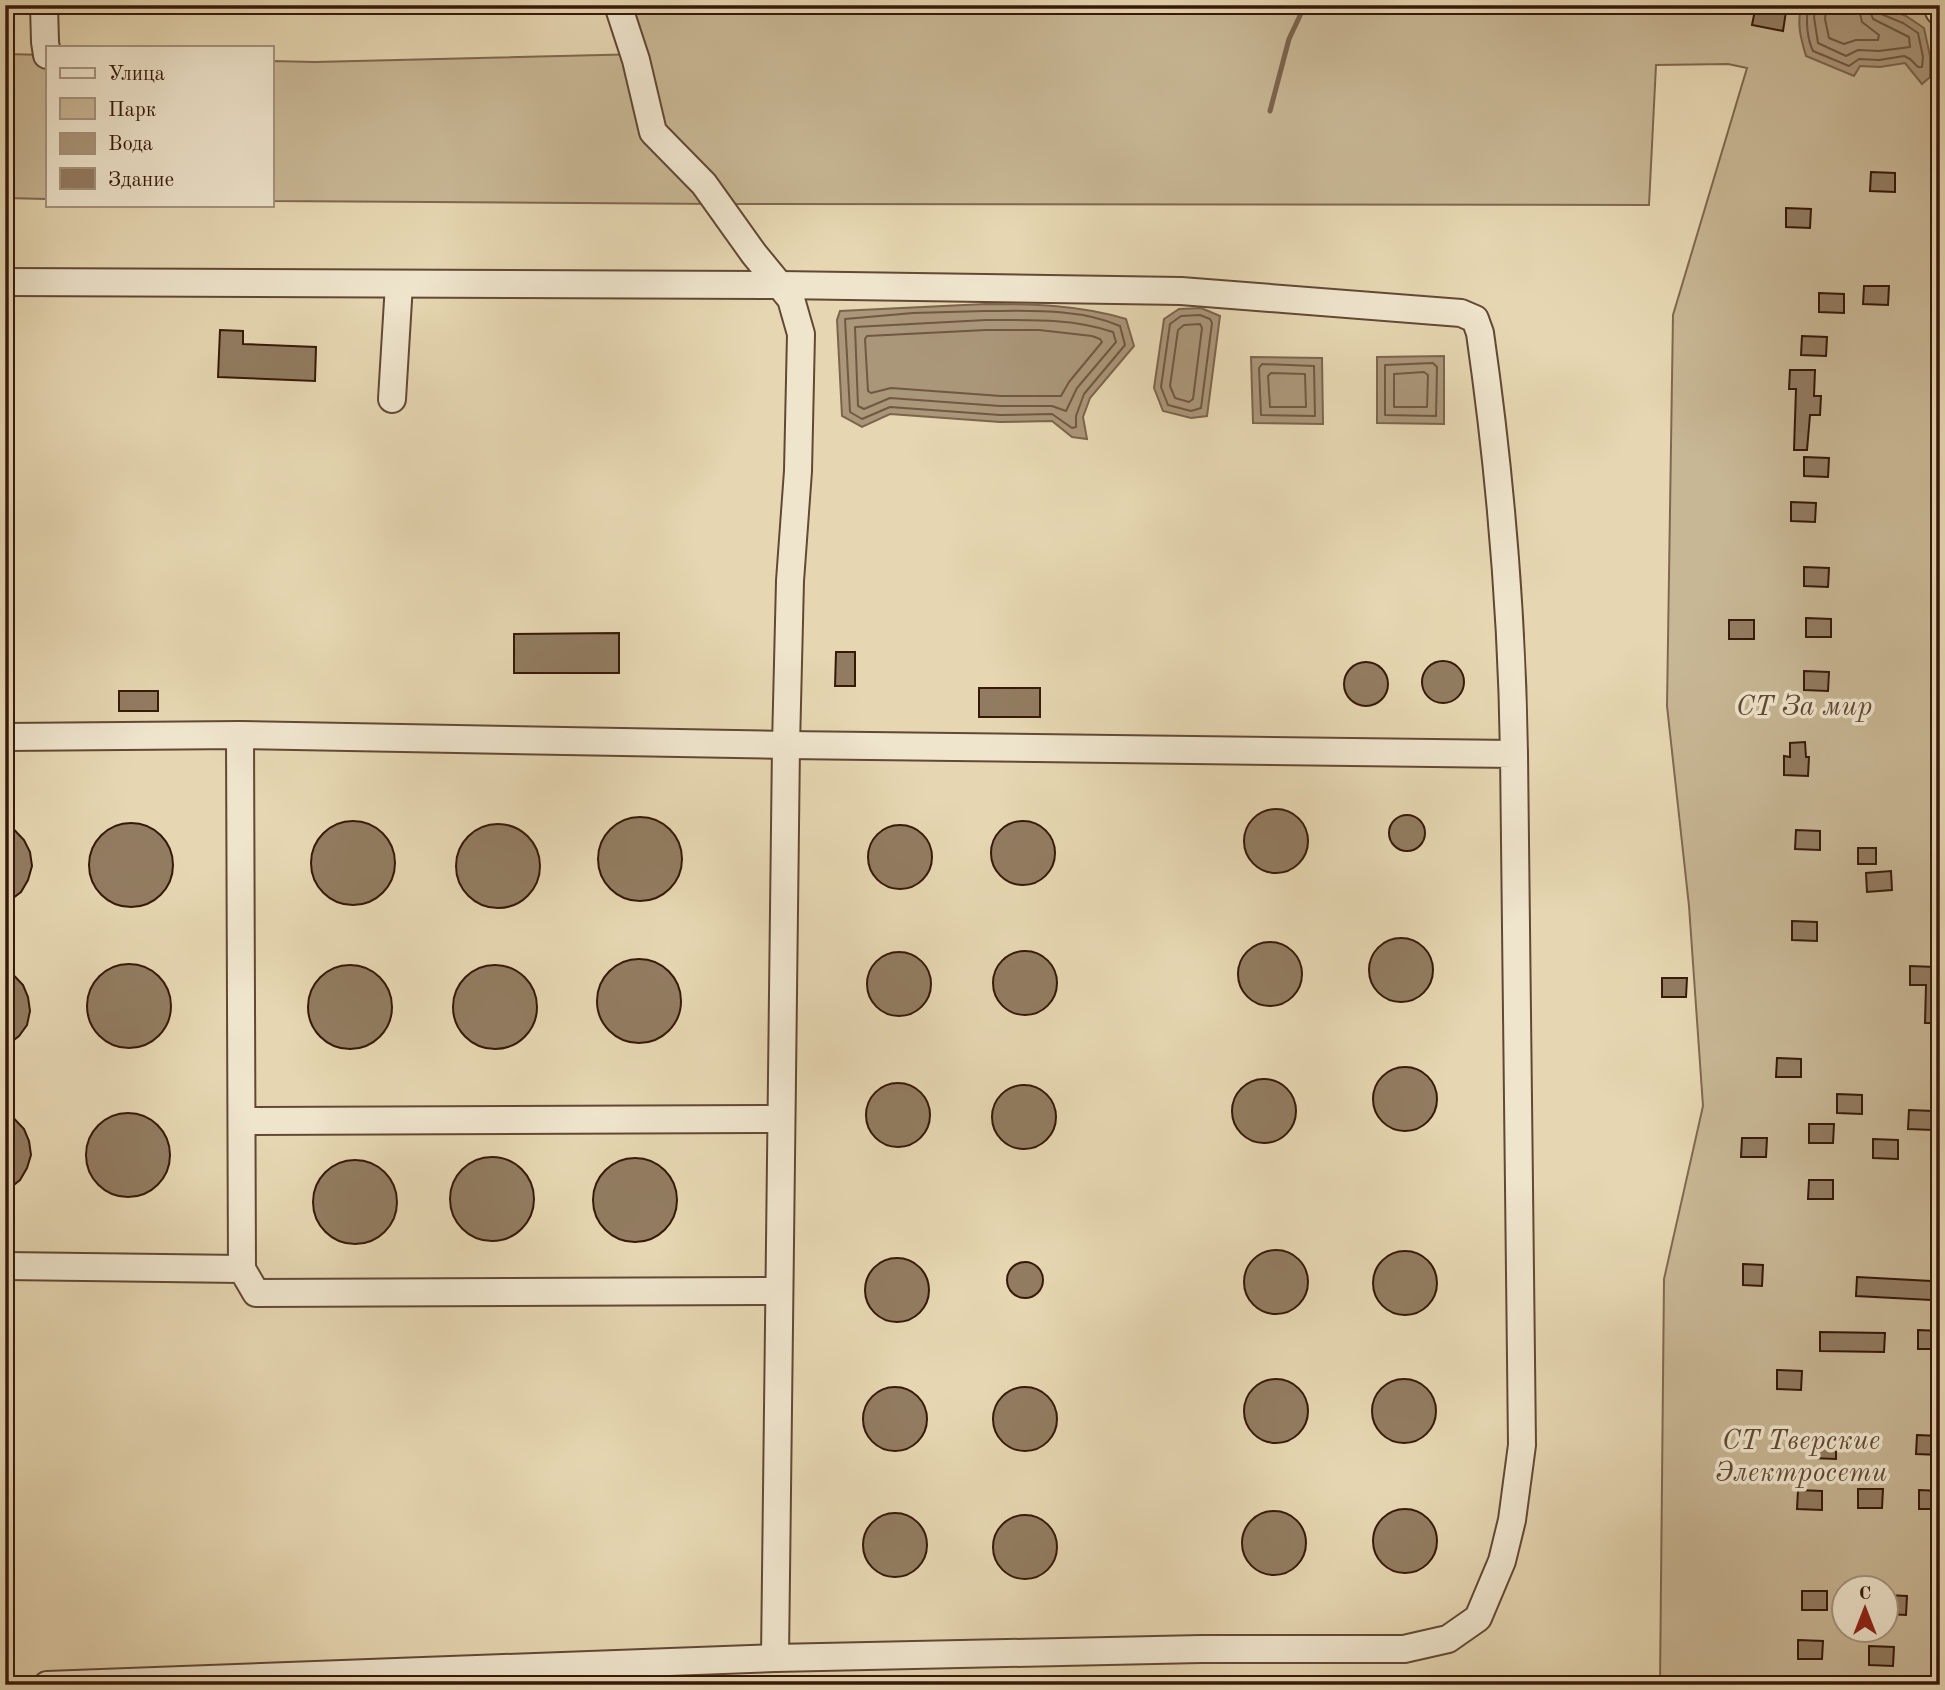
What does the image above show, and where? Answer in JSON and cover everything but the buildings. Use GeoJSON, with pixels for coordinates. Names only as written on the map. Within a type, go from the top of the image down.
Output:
{"type":"FeatureCollection","features":[{"type":"Feature","properties":{"kind":"street"},"geometry":{"type":"LineString","coordinates":[[44,5],[46,46]]}},
{"type":"Feature","properties":{"kind":"street"},"geometry":{"type":"LineString","coordinates":[[618,5],[636,60],[653,132],[704,184],[754,254],[780,285],[790,299],[802,334],[798,471],[790,581],[786,746],[775,1658]]}},
{"type":"Feature","properties":{"kind":"street"},"geometry":{"type":"LineString","coordinates":[[1939,11],[1940,5]]}},
{"type":"Feature","properties":{"kind":"street"},"geometry":{"type":"LineString","coordinates":[[5,282],[780,285],[1181,291],[1461,313],[1475,319],[1480,333],[1495,440],[1513,692],[1522,1444],[1512,1520],[1502,1561],[1478,1618],[1448,1639],[1404,1649],[1201,1649],[775,1658],[47,1685]]}},
{"type":"Feature","properties":{"kind":"street"},"geometry":{"type":"LineString","coordinates":[[392,398],[399,284]]}},
{"type":"Feature","properties":{"kind":"street"},"geometry":{"type":"LineString","coordinates":[[5,737],[240,735],[786,746],[1514,754]]}},
{"type":"Feature","properties":{"kind":"street"},"geometry":{"type":"LineString","coordinates":[[240,735],[242,1269],[256,1293],[779,1292]]}},
{"type":"Feature","properties":{"kind":"street"},"geometry":{"type":"LineString","coordinates":[[242,1121],[781,1119]]}},
{"type":"Feature","properties":{"kind":"street"},"geometry":{"type":"LineString","coordinates":[[5,1266],[242,1269]]}},
{"type":"Feature","properties":{"kind":"green space"},"geometry":{"type":"Polygon","coordinates":[[[629,5],[1940,5],[1940,1685],[1660,1685],[1664,1279],[1703,1106],[1689,906],[1667,706],[1673,315],[1747,68],[1728,64],[1656,65],[1649,205],[720,204],[273,201],[273,61],[643,54],[629,5]]]}},
{"type":"Feature","properties":{"kind":"green space"},"geometry":{"type":"Polygon","coordinates":[[[5,54],[46,55],[46,199],[5,198],[5,54]]]}},
{"type":"Feature","properties":{"kind":"water"},"geometry":{"type":"Polygon","coordinates":[[[1802,5],[1876,5],[1906,16],[1924,28],[1930,56],[1930,77],[1922,84],[1905,63],[1880,67],[1860,66],[1854,76],[1806,56],[1799,24],[1802,5]]]}},
{"type":"Feature","properties":{"kind":"water"},"geometry":{"type":"Polygon","coordinates":[[[985,304],[1074,308],[1126,319],[1134,346],[1090,398],[1083,417],[1087,439],[1072,437],[1052,421],[1000,422],[890,414],[862,427],[842,416],[837,320],[840,311],[985,304]]]}},
{"type":"Feature","properties":{"kind":"water"},"geometry":{"type":"Polygon","coordinates":[[[1201,308],[1220,316],[1207,416],[1191,418],[1163,411],[1154,388],[1164,319],[1179,309],[1201,308]]]}},
{"type":"Feature","properties":{"kind":"water"},"geometry":{"type":"Polygon","coordinates":[[[1444,356],[1444,424],[1377,423],[1377,357],[1444,356]]]}},
{"type":"Feature","properties":{"kind":"water"},"geometry":{"type":"Polygon","coordinates":[[[1251,357],[1322,358],[1323,424],[1253,423],[1251,357]]]}},
{"type":"Feature","properties":{"kind":"waterway"},"geometry":{"type":"LineString","coordinates":[[1270,111],[1289,39],[1305,5]]}},
{"type":"Feature","properties":{"kind":"park label","name":"СТ За мир"},"geometry":{"type":"Point","coordinates":[1804,705]}},
{"type":"Feature","properties":{"kind":"park label","name":"СТ Тверские Электросети"},"geometry":{"type":"Point","coordinates":[1801,1455]}}]}
